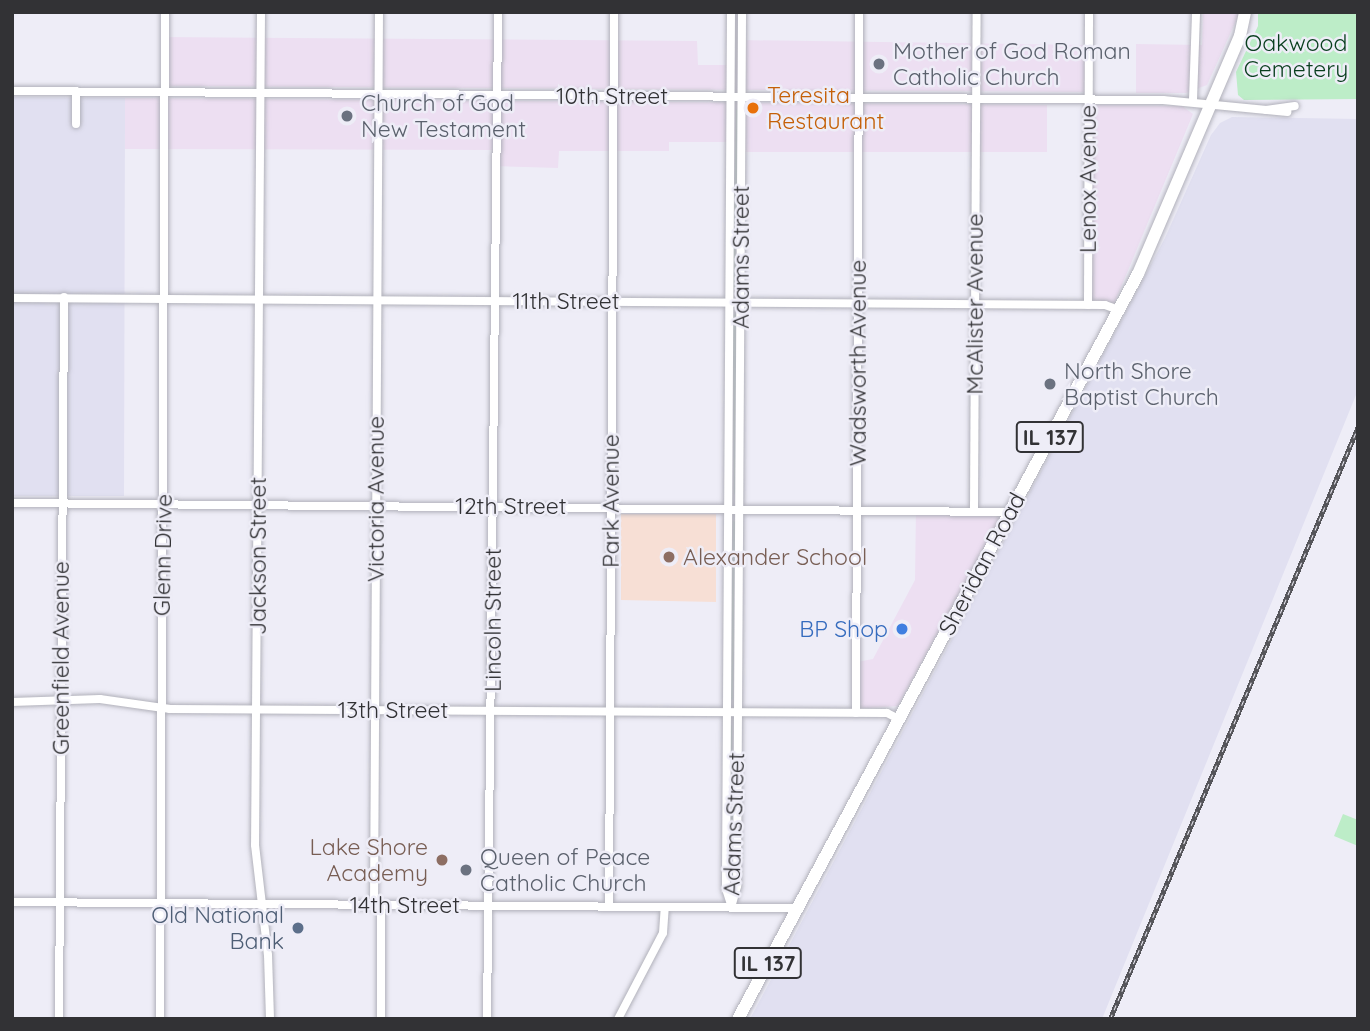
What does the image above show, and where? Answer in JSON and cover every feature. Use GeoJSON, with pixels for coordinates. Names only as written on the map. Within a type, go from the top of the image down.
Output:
{"type":"FeatureCollection","features":[{"type":"Feature","properties":{"kind":"highway","name":"IL 137"},"geometry":{"type":"LineString","coordinates":[[1212,102],[1245,12]]}},
{"type":"Feature","properties":{"kind":"highway","name":"Sheridan Road"},"geometry":{"type":"LineString","coordinates":[[738,1019],[1119,310],[1212,102]]}},
{"type":"Feature","properties":{"kind":"street","name":"Glenn Drive"},"geometry":{"type":"LineString","coordinates":[[160,1019],[165,12]]}},
{"type":"Feature","properties":{"kind":"street","name":"Jackson Street"},"geometry":{"type":"LineString","coordinates":[[261,12],[255,845],[268,955],[270,1019]]}},
{"type":"Feature","properties":{"kind":"street","name":"Victoria Avenue"},"geometry":{"type":"LineString","coordinates":[[379,12],[375,710],[381,1019]]}},
{"type":"Feature","properties":{"kind":"street","name":"Lincoln Street"},"geometry":{"type":"LineString","coordinates":[[487,1019],[491,906],[498,12]]}},
{"type":"Feature","properties":{"kind":"street","name":"Park Avenue"},"geometry":{"type":"LineString","coordinates":[[609,906],[614,12]]}},
{"type":"Feature","properties":{"kind":"street","name":"Adams Street"},"geometry":{"type":"LineString","coordinates":[[731,12],[729,507],[732,713]]}},
{"type":"Feature","properties":{"kind":"street","name":"Adams Street"},"geometry":{"type":"LineString","coordinates":[[732,907],[726,889],[740,507],[742,12]]}},
{"type":"Feature","properties":{"kind":"street","name":"Wadsworth Avenue"},"geometry":{"type":"LineString","coordinates":[[856,713],[859,12]]}},
{"type":"Feature","properties":{"kind":"street","name":"McAlister Avenue"},"geometry":{"type":"LineString","coordinates":[[974,509],[977,12]]}},
{"type":"Feature","properties":{"kind":"street","name":"Lenox Avenue"},"geometry":{"type":"LineString","coordinates":[[1088,304],[1089,12]]}},
{"type":"Feature","properties":{"kind":"street"},"geometry":{"type":"LineString","coordinates":[[1193,100],[1196,12]]}},
{"type":"Feature","properties":{"kind":"street","name":"10th Street"},"geometry":{"type":"LineString","coordinates":[[12,91],[1193,100],[1266,110],[1291,109]]}},
{"type":"Feature","properties":{"kind":"street"},"geometry":{"type":"LineString","coordinates":[[76,91],[76,124]]}},
{"type":"Feature","properties":{"kind":"street","name":"Greenfield Avenue"},"geometry":{"type":"LineString","coordinates":[[59,1019],[64,297]]}},
{"type":"Feature","properties":{"kind":"street","name":"11th Street"},"geometry":{"type":"LineString","coordinates":[[12,298],[1088,304],[1119,310]]}},
{"type":"Feature","properties":{"kind":"street","name":"12th Street"},"geometry":{"type":"LineString","coordinates":[[12,503],[974,509],[1010,512]]}},
{"type":"Feature","properties":{"kind":"street","name":"13th Street"},"geometry":{"type":"LineString","coordinates":[[12,702],[117,700],[162,708],[257,710],[887,713],[899,719]]}},
{"type":"Feature","properties":{"kind":"street","name":"14th Street"},"geometry":{"type":"LineString","coordinates":[[12,902],[798,908]]}},
{"type":"Feature","properties":{"kind":"street"},"geometry":{"type":"LineString","coordinates":[[618,1019],[663,933],[665,907]]}},
{"type":"Feature","properties":{"kind":"shaded area"},"geometry":{"type":"Polygon","coordinates":[[[1203,12],[1240,12],[1207,85],[1186,93],[1136,93],[1136,44],[1202,45],[1203,12]]]}},
{"type":"Feature","properties":{"kind":"shaded area"},"geometry":{"type":"Polygon","coordinates":[[[161,37],[697,41],[698,65],[737,65],[737,40],[1088,45],[1088,92],[161,86],[161,37]]]}},
{"type":"Feature","properties":{"kind":"shaded area"},"geometry":{"type":"Polygon","coordinates":[[[12,97],[125,98],[124,496],[12,496],[12,97]]]}},
{"type":"Feature","properties":{"kind":"shaded area"},"geometry":{"type":"Polygon","coordinates":[[[125,98],[1047,105],[1047,152],[736,152],[736,142],[669,142],[669,151],[559,151],[558,168],[495,166],[494,150],[125,149],[125,98]]]}},
{"type":"Feature","properties":{"kind":"shaded area"},"geometry":{"type":"Polygon","coordinates":[[[1088,105],[1182,106],[1193,114],[1114,304],[1084,304],[1088,105]]]}},
{"type":"Feature","properties":{"kind":"shaded area"},"geometry":{"type":"Polygon","coordinates":[[[1232,117],[1358,119],[1358,390],[1102,1019],[750,1019],[1165,238],[1211,135],[1220,123],[1232,117]]]}},
{"type":"Feature","properties":{"kind":"shaded area"},"geometry":{"type":"Polygon","coordinates":[[[916,508],[1005,509],[898,706],[855,709],[857,662],[873,659],[915,580],[916,508]]]}},
{"type":"Feature","properties":{"kind":"shaded area","name":"Alexander School"},"geometry":{"type":"Polygon","coordinates":[[[621,514],[716,514],[716,602],[621,600],[621,514]]]}},
{"type":"Feature","properties":{"kind":"green space","name":"Oakwood Cemetery"},"geometry":{"type":"Polygon","coordinates":[[[1258,12],[1358,12],[1358,99],[1244,100],[1238,95],[1236,72],[1258,26],[1258,12]]]}},
{"type":"Feature","properties":{"kind":"green space"},"geometry":{"type":"Polygon","coordinates":[[[736,109],[738,110],[735,290],[733,289],[736,109]]]}},
{"type":"Feature","properties":{"kind":"green space"},"geometry":{"type":"Polygon","coordinates":[[[736,314],[735,493],[734,495],[733,315],[736,314]]]}},
{"type":"Feature","properties":{"kind":"green space"},"geometry":{"type":"Polygon","coordinates":[[[733,520],[735,522],[733,700],[731,699],[733,520]]]}},
{"type":"Feature","properties":{"kind":"green space"},"geometry":{"type":"Polygon","coordinates":[[[731,726],[733,887],[731,890],[731,726]]]}},
{"type":"Feature","properties":{"kind":"green space"},"geometry":{"type":"Polygon","coordinates":[[[1343,814],[1358,820],[1358,846],[1334,836],[1343,814]]]}},
{"type":"Feature","properties":{"kind":"railway"},"geometry":{"type":"LineString","coordinates":[[1110,1019],[1358,427]]}},
{"type":"Feature","properties":{"kind":"place","name":"Mother of God Roman Catholic Church"},"geometry":{"type":"Point","coordinates":[879,64]}},
{"type":"Feature","properties":{"kind":"place","name":"Teresita Restaurant"},"geometry":{"type":"Point","coordinates":[753,108]}},
{"type":"Feature","properties":{"kind":"place","name":"Church of God New Testament"},"geometry":{"type":"Point","coordinates":[347,116]}},
{"type":"Feature","properties":{"kind":"place","name":"North Shore Baptist Church"},"geometry":{"type":"Point","coordinates":[1050,384]}},
{"type":"Feature","properties":{"kind":"place","name":"Alexander School"},"geometry":{"type":"Point","coordinates":[669,557]}},
{"type":"Feature","properties":{"kind":"place","name":"BP Shop"},"geometry":{"type":"Point","coordinates":[902,629]}},
{"type":"Feature","properties":{"kind":"place","name":"Lake Shore Academy"},"geometry":{"type":"Point","coordinates":[442,860]}},
{"type":"Feature","properties":{"kind":"place","name":"Queen of Peace Catholic Church"},"geometry":{"type":"Point","coordinates":[466,870]}},
{"type":"Feature","properties":{"kind":"place","name":"Old National Bank"},"geometry":{"type":"Point","coordinates":[298,928]}}]}
